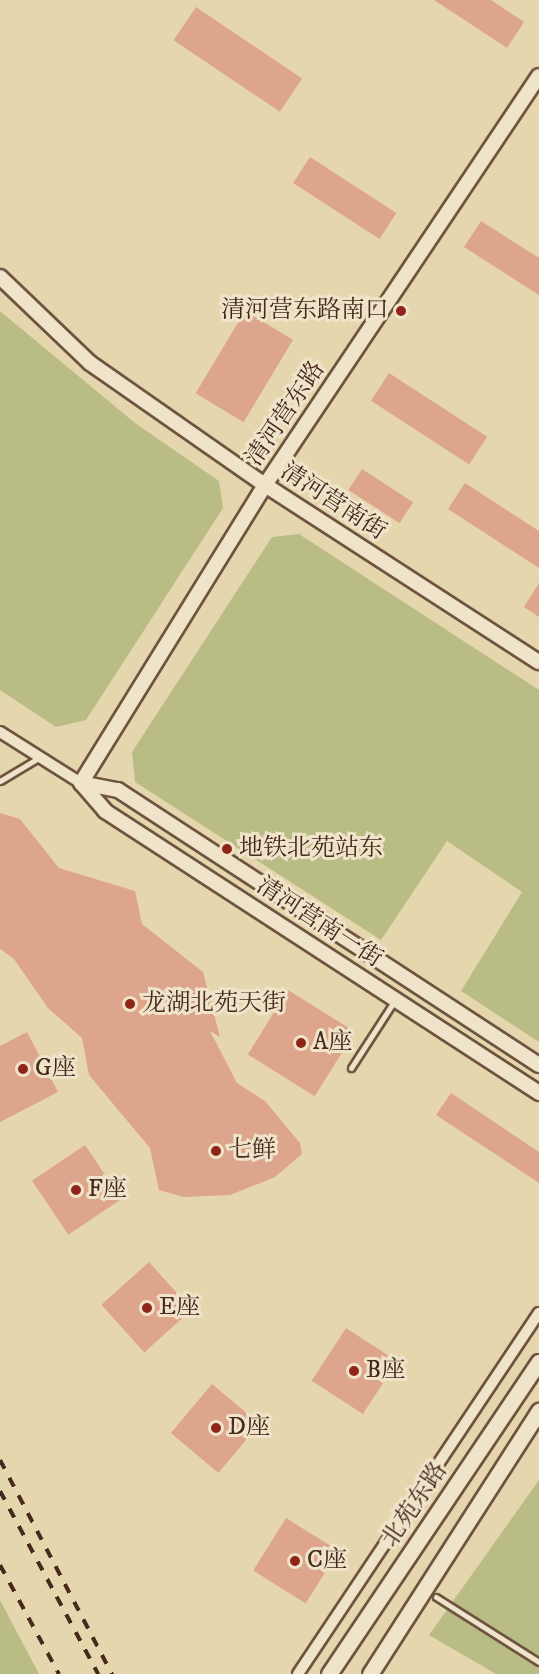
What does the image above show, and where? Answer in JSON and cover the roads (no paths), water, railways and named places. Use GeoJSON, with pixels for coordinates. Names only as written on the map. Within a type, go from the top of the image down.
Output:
{"type":"FeatureCollection","features":[{"type":"Feature","properties":{"kind":"main road","name":"北苑东路"},"geometry":{"type":"LineString","coordinates":[[329,1674],[539,1362]]}},
{"type":"Feature","properties":{"kind":"main road"},"geometry":{"type":"LineString","coordinates":[[370,1674],[539,1411]]}},
{"type":"Feature","properties":{"kind":"street","name":"清河营东路"},"geometry":{"type":"LineString","coordinates":[[81,783],[265,485],[539,76]]}},
{"type":"Feature","properties":{"kind":"street","name":"清河营南街"},"geometry":{"type":"LineString","coordinates":[[0,277],[90,363],[265,485],[539,662]]}},
{"type":"Feature","properties":{"kind":"street","name":"清河营南一街"},"geometry":{"type":"LineString","coordinates":[[0,732],[81,783],[105,811],[539,1093]]}},
{"type":"Feature","properties":{"kind":"street","name":"清河营南一街"},"geometry":{"type":"LineString","coordinates":[[81,783],[118,790],[539,1065]]}},
{"type":"Feature","properties":{"kind":"street"},"geometry":{"type":"LineString","coordinates":[[298,1674],[539,1313]]}},
{"type":"Feature","properties":{"kind":"lane"},"geometry":{"type":"LineString","coordinates":[[0,781],[40,758]]}},
{"type":"Feature","properties":{"kind":"lane"},"geometry":{"type":"LineString","coordinates":[[351,1068],[396,1000]]}},
{"type":"Feature","properties":{"kind":"lane"},"geometry":{"type":"LineString","coordinates":[[436,1597],[539,1662]]}},
{"type":"Feature","properties":{"kind":"railway"},"geometry":{"type":"LineString","coordinates":[[0,1460],[112,1674]]}},
{"type":"Feature","properties":{"kind":"railway"},"geometry":{"type":"LineString","coordinates":[[0,1491],[98,1674]]}},
{"type":"Feature","properties":{"kind":"railway"},"geometry":{"type":"LineString","coordinates":[[0,1565],[59,1674]]}},
{"type":"Feature","properties":{"kind":"place","name":"清河营东路南口"},"geometry":{"type":"Point","coordinates":[401,311]}},
{"type":"Feature","properties":{"kind":"place","name":"地铁北苑站东"},"geometry":{"type":"Point","coordinates":[227,849]}},
{"type":"Feature","properties":{"kind":"place","name":"龙湖北苑天街"},"geometry":{"type":"Point","coordinates":[130,1004]}},
{"type":"Feature","properties":{"kind":"place","name":"A座"},"geometry":{"type":"Point","coordinates":[301,1043]}},
{"type":"Feature","properties":{"kind":"place","name":"G座"},"geometry":{"type":"Point","coordinates":[23,1069]}},
{"type":"Feature","properties":{"kind":"place","name":"七鲜"},"geometry":{"type":"Point","coordinates":[216,1151]}},
{"type":"Feature","properties":{"kind":"place","name":"F座"},"geometry":{"type":"Point","coordinates":[76,1190]}},
{"type":"Feature","properties":{"kind":"place","name":"E座"},"geometry":{"type":"Point","coordinates":[147,1308]}},
{"type":"Feature","properties":{"kind":"place","name":"B座"},"geometry":{"type":"Point","coordinates":[354,1371]}},
{"type":"Feature","properties":{"kind":"place","name":"D座"},"geometry":{"type":"Point","coordinates":[216,1428]}},
{"type":"Feature","properties":{"kind":"place","name":"C座"},"geometry":{"type":"Point","coordinates":[295,1561]}}]}
